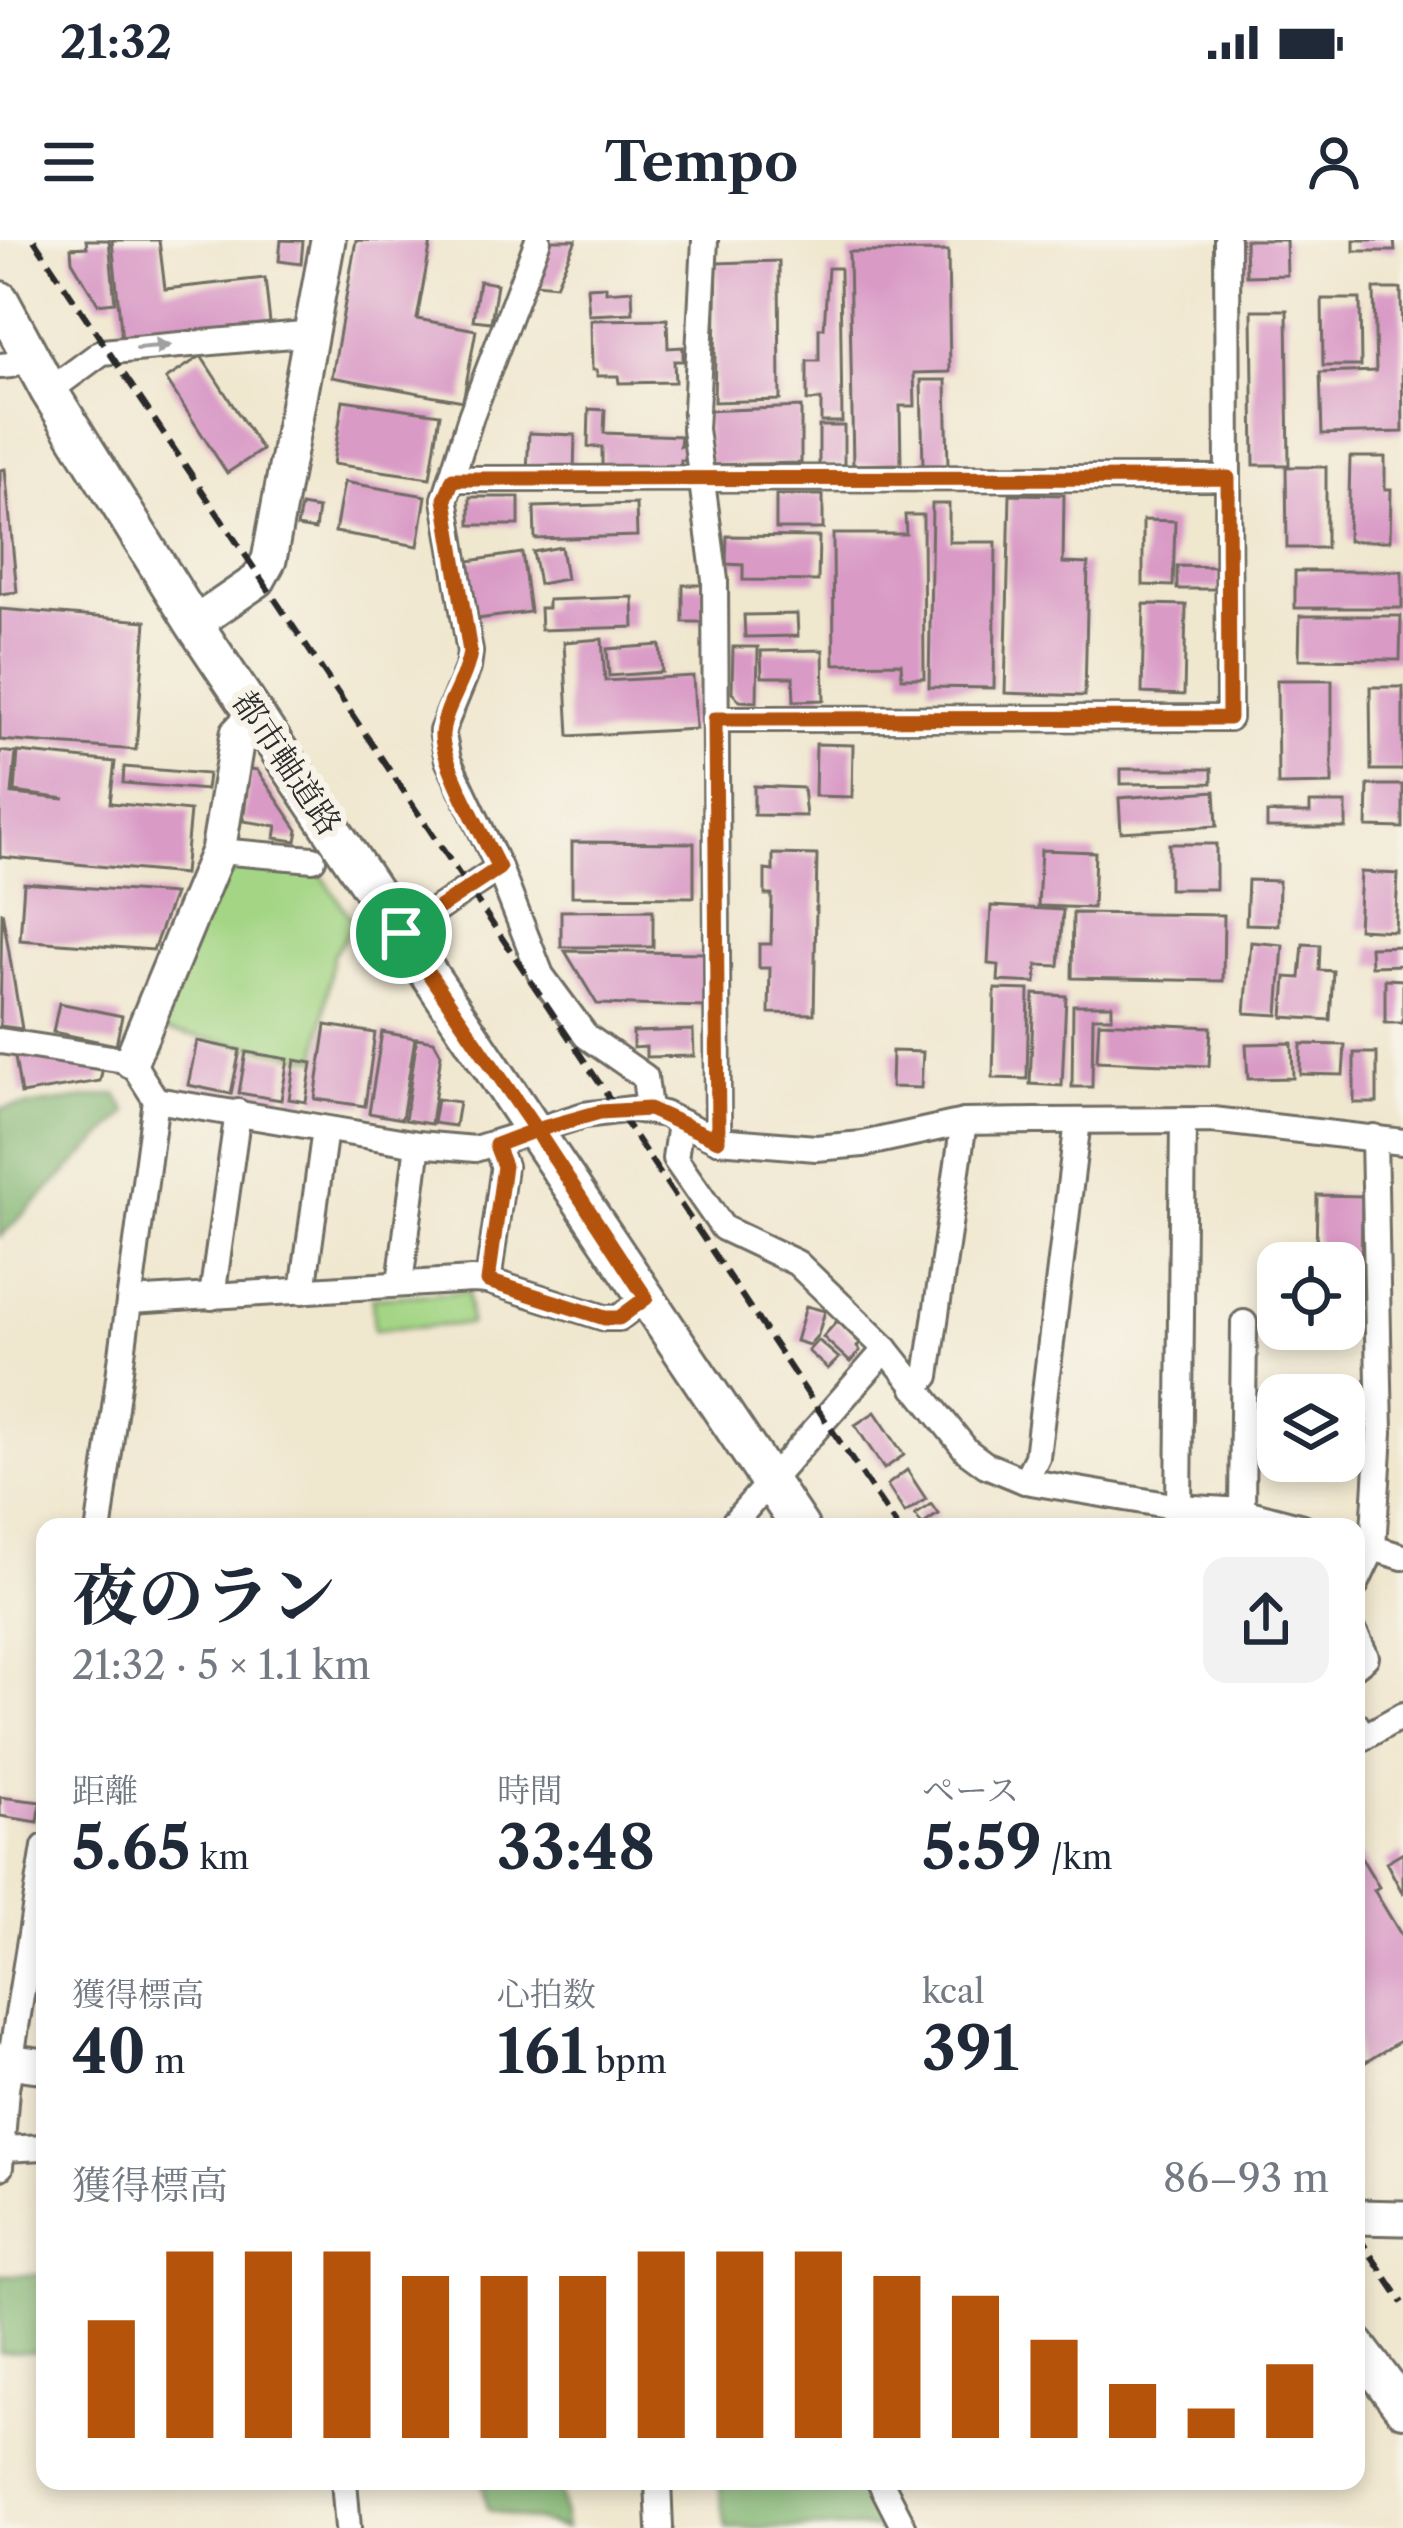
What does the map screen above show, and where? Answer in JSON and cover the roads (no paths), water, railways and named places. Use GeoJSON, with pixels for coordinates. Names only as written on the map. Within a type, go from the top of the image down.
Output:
{"type":"FeatureCollection","features":[{"type":"Feature","properties":{"kind":"main road","name":"都市軸道路"},"geometry":{"type":"LineString","coordinates":[[0,300],[14,358]]}},
{"type":"Feature","properties":{"kind":"main road","name":"都市軸道路"},"geometry":{"type":"LineString","coordinates":[[0,318],[14,358],[49,391],[194,624],[794,1518]]}},
{"type":"Feature","properties":{"kind":"main road"},"geometry":{"type":"LineString","coordinates":[[1365,2357],[1403,2408]]}},
{"type":"Feature","properties":{"kind":"street"},"geometry":{"type":"LineString","coordinates":[[194,624],[258,580],[269,560],[328,240]]}},
{"type":"Feature","properties":{"kind":"street"},"geometry":{"type":"LineString","coordinates":[[538,240],[445,499],[470,652],[442,743],[541,975],[586,1036],[645,1077],[649,1109]]}},
{"type":"Feature","properties":{"kind":"street"},"geometry":{"type":"LineString","coordinates":[[705,240],[695,430],[716,580],[718,1140]]}},
{"type":"Feature","properties":{"kind":"street"},"geometry":{"type":"LineString","coordinates":[[715,719],[1229,718],[1227,240]]}},
{"type":"Feature","properties":{"kind":"street"},"geometry":{"type":"LineString","coordinates":[[49,391],[103,352],[314,333]]}},
{"type":"Feature","properties":{"kind":"street"},"geometry":{"type":"LineString","coordinates":[[453,479],[1228,478]]}},
{"type":"Feature","properties":{"kind":"street"},"geometry":{"type":"LineString","coordinates":[[131,1061],[218,851],[238,733],[255,715]]}},
{"type":"Feature","properties":{"kind":"street"},"geometry":{"type":"LineString","coordinates":[[218,851],[313,859]]}},
{"type":"Feature","properties":{"kind":"street"},"geometry":{"type":"LineString","coordinates":[[401,933],[499,868]]}},
{"type":"Feature","properties":{"kind":"street"},"geometry":{"type":"LineString","coordinates":[[0,1040],[131,1061],[156,1100],[100,1518]]}},
{"type":"Feature","properties":{"kind":"street"},"geometry":{"type":"LineString","coordinates":[[156,1100],[326,1130],[475,1149],[600,1112],[649,1109],[718,1140],[816,1148],[863,1144],[964,1122],[1078,1120],[1213,1120],[1403,1142]]}},
{"type":"Feature","properties":{"kind":"street"},"geometry":{"type":"LineString","coordinates":[[212,1297],[238,1112]]}},
{"type":"Feature","properties":{"kind":"street"},"geometry":{"type":"LineString","coordinates":[[1025,1481],[1037,1457],[1078,1120]]}},
{"type":"Feature","properties":{"kind":"street"},"geometry":{"type":"LineString","coordinates":[[1180,1507],[1183,1121]]}},
{"type":"Feature","properties":{"kind":"street"},"geometry":{"type":"LineString","coordinates":[[914,1388],[927,1376],[964,1122]]}},
{"type":"Feature","properties":{"kind":"street"},"geometry":{"type":"LineString","coordinates":[[680,1123],[675,1159],[723,1228],[797,1263],[886,1349],[967,1451],[986,1466],[1025,1481],[1269,1518]]}},
{"type":"Feature","properties":{"kind":"street"},"geometry":{"type":"LineString","coordinates":[[303,1291],[326,1130]]}},
{"type":"Feature","properties":{"kind":"street"},"geometry":{"type":"LineString","coordinates":[[1365,1538],[1380,1432],[1375,1137]]}},
{"type":"Feature","properties":{"kind":"street"},"geometry":{"type":"LineString","coordinates":[[400,1282],[418,1144]]}},
{"type":"Feature","properties":{"kind":"street"},"geometry":{"type":"LineString","coordinates":[[488,1281],[504,1166],[496,1145]]}},
{"type":"Feature","properties":{"kind":"street"},"geometry":{"type":"LineString","coordinates":[[130,1301],[400,1282],[488,1281],[605,1318],[619,1318],[646,1298]]}},
{"type":"Feature","properties":{"kind":"street"},"geometry":{"type":"LineString","coordinates":[[1242,1511],[1244,1323]]}},
{"type":"Feature","properties":{"kind":"street"},"geometry":{"type":"LineString","coordinates":[[738,1518],[886,1349]]}},
{"type":"Feature","properties":{"kind":"street"},"geometry":{"type":"LineString","coordinates":[[1365,1545],[1403,1557]]}},
{"type":"Feature","properties":{"kind":"street"},"geometry":{"type":"LineString","coordinates":[[1365,1736],[1403,1715]]}},
{"type":"Feature","properties":{"kind":"street"},"geometry":{"type":"LineString","coordinates":[[36,1895],[5,2061],[2,2158],[36,2149]]}},
{"type":"Feature","properties":{"kind":"street"},"geometry":{"type":"LineString","coordinates":[[5,2061],[36,2065]]}},
{"type":"Feature","properties":{"kind":"street"},"geometry":{"type":"LineString","coordinates":[[1365,2217],[1403,2218]]}},
{"type":"Feature","properties":{"kind":"street"},"geometry":{"type":"LineString","coordinates":[[345,2490],[348,2528]]}},
{"type":"Feature","properties":{"kind":"street"},"geometry":{"type":"LineString","coordinates":[[658,2490],[660,2528]]}},
{"type":"Feature","properties":{"kind":"street"},"geometry":{"type":"LineString","coordinates":[[885,2490],[904,2528]]}},
{"type":"Feature","properties":{"kind":"railway"},"geometry":{"type":"LineString","coordinates":[[34,240],[891,1518]]}},
{"type":"Feature","properties":{"kind":"railway"},"geometry":{"type":"LineString","coordinates":[[1365,2246],[1403,2303]]}}]}
